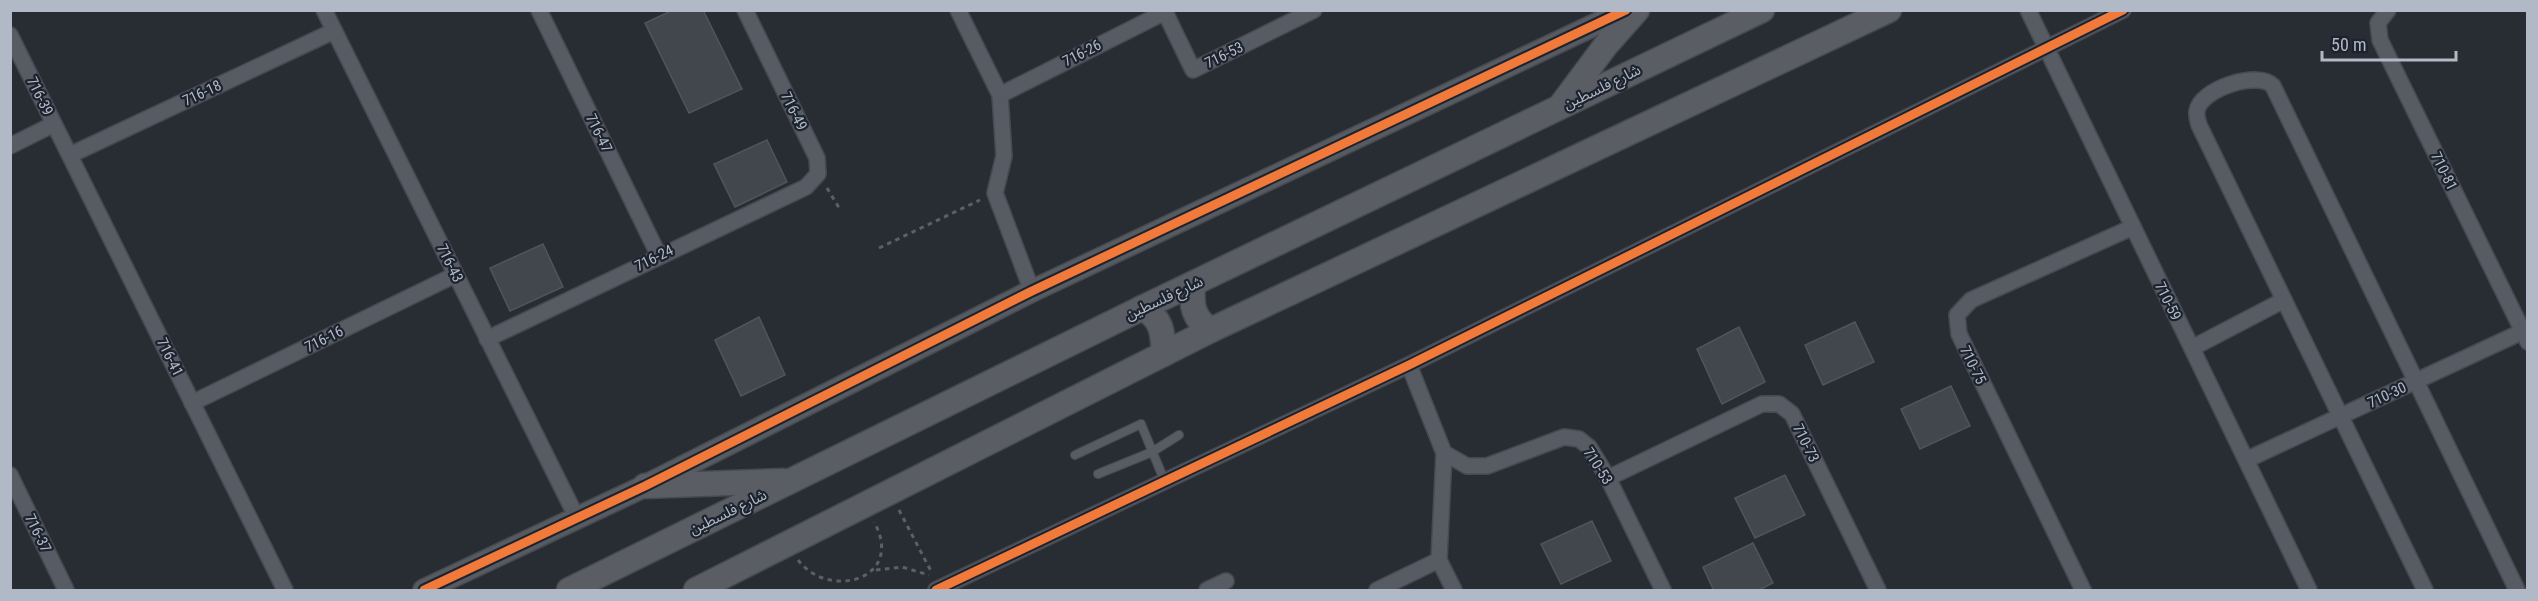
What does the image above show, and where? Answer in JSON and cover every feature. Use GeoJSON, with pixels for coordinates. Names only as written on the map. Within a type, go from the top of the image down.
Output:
{"type":"FeatureCollection","features":[{"type":"Feature","properties":{"kind":"main road"},"geometry":{"type":"LineString","coordinates":[[1559,108],[1606,45],[1637,10]]}},
{"type":"Feature","properties":{"kind":"main road","name":"شارع فلسطين"},"geometry":{"type":"LineString","coordinates":[[569,591],[1142,308],[1762,10]]}},
{"type":"Feature","properties":{"kind":"main road"},"geometry":{"type":"LineString","coordinates":[[696,591],[1211,330],[1889,10]]}},
{"type":"Feature","properties":{"kind":"main road"},"geometry":{"type":"LineString","coordinates":[[1193,285],[1191,299],[1194,315],[1211,330]]}},
{"type":"Feature","properties":{"kind":"main road"},"geometry":{"type":"LineString","coordinates":[[1142,308],[1153,314],[1160,324],[1164,354]]}},
{"type":"Feature","properties":{"kind":"main road"},"geometry":{"type":"LineString","coordinates":[[645,486],[794,480]]}},
{"type":"Feature","properties":{"kind":"street","name":"716-43"},"geometry":{"type":"LineString","coordinates":[[324,10],[576,516]]}},
{"type":"Feature","properties":{"kind":"street","name":"716-47"},"geometry":{"type":"LineString","coordinates":[[539,10],[659,256]]}},
{"type":"Feature","properties":{"kind":"street","name":"716-49"},"geometry":{"type":"LineString","coordinates":[[744,10],[817,158],[818,174]]}},
{"type":"Feature","properties":{"kind":"street"},"geometry":{"type":"LineString","coordinates":[[958,10],[1000,95],[1004,156],[995,193],[1032,291]]}},
{"type":"Feature","properties":{"kind":"street","name":"716-53"},"geometry":{"type":"LineString","coordinates":[[1165,11],[1193,70],[1314,10]]}},
{"type":"Feature","properties":{"kind":"street"},"geometry":{"type":"LineString","coordinates":[[424,591],[576,516],[645,486],[1032,291],[1626,10]]}},
{"type":"Feature","properties":{"kind":"street","name":"710-59"},"geometry":{"type":"LineString","coordinates":[[2028,10],[2309,591]]}},
{"type":"Feature","properties":{"kind":"street"},"geometry":{"type":"LineString","coordinates":[[936,591],[1409,365],[2123,10]]}},
{"type":"Feature","properties":{"kind":"street","name":"710-81"},"geometry":{"type":"LineString","coordinates":[[2388,10],[2378,23],[2380,40],[2526,335]]}},
{"type":"Feature","properties":{"kind":"street","name":"716-26"},"geometry":{"type":"LineString","coordinates":[[1000,95],[1165,11]]}},
{"type":"Feature","properties":{"kind":"street","name":"716-18"},"geometry":{"type":"LineString","coordinates":[[70,155],[334,31]]}},
{"type":"Feature","properties":{"kind":"street","name":"716-39"},"geometry":{"type":"LineString","coordinates":[[10,35],[54,123]]}},
{"type":"Feature","properties":{"kind":"street"},"geometry":{"type":"LineString","coordinates":[[2425,591],[2199,125],[2196,112],[2205,97],[2218,89],[2239,82],[2263,81],[2273,87],[2517,591]]}},
{"type":"Feature","properties":{"kind":"street"},"geometry":{"type":"LineString","coordinates":[[10,146],[54,123]]}},
{"type":"Feature","properties":{"kind":"street","name":"716-41"},"geometry":{"type":"LineString","coordinates":[[54,123],[285,591]]}},
{"type":"Feature","properties":{"kind":"street","name":"716-24"},"geometry":{"type":"LineString","coordinates":[[487,339],[806,187],[818,174]]}},
{"type":"Feature","properties":{"kind":"street","name":"710-75"},"geometry":{"type":"LineString","coordinates":[[2084,591],[1959,334],[1957,315],[1971,300],[2133,227]]}},
{"type":"Feature","properties":{"kind":"street","name":"716-16"},"geometry":{"type":"LineString","coordinates":[[192,403],[455,275]]}},
{"type":"Feature","properties":{"kind":"street"},"geometry":{"type":"LineString","coordinates":[[2192,348],[2284,300]]}},
{"type":"Feature","properties":{"kind":"street","name":"710-30"},"geometry":{"type":"LineString","coordinates":[[2246,460],[2417,381],[2526,335]]}},
{"type":"Feature","properties":{"kind":"street"},"geometry":{"type":"LineString","coordinates":[[1409,365],[1444,453],[1439,560],[1454,591]]}},
{"type":"Feature","properties":{"kind":"street","name":"710-73"},"geometry":{"type":"LineString","coordinates":[[1608,478],[1762,404],[1779,404],[1792,414],[1878,591]]}},
{"type":"Feature","properties":{"kind":"street","name":"710-53"},"geometry":{"type":"LineString","coordinates":[[1444,453],[1467,466],[1487,466],[1564,437],[1579,440],[1589,447],[1608,478],[1664,591]]}},
{"type":"Feature","properties":{"kind":"street","name":"716-37"},"geometry":{"type":"LineString","coordinates":[[10,475],[66,591]]}},
{"type":"Feature","properties":{"kind":"street"},"geometry":{"type":"LineString","coordinates":[[1377,591],[1439,560]]}},
{"type":"Feature","properties":{"kind":"street"},"geometry":{"type":"LineString","coordinates":[[1207,591],[1226,582]]}},
{"type":"Feature","properties":{"kind":"lane"},"geometry":{"type":"LineString","coordinates":[[1076,454],[1141,424],[1165,482]]}},
{"type":"Feature","properties":{"kind":"lane"},"geometry":{"type":"LineString","coordinates":[[1098,474],[1152,452],[1179,435]]}},
{"type":"Feature","properties":{"kind":"path"},"geometry":{"type":"LineString","coordinates":[[818,174],[841,211]]}},
{"type":"Feature","properties":{"kind":"path"},"geometry":{"type":"LineString","coordinates":[[879,248],[995,193]]}},
{"type":"Feature","properties":{"kind":"path"},"geometry":{"type":"LineString","coordinates":[[876,570],[902,567],[934,577],[890,492]]}},
{"type":"Feature","properties":{"kind":"path"},"geometry":{"type":"LineString","coordinates":[[860,585],[876,570],[881,555],[881,534],[865,505]]}},
{"type":"Feature","properties":{"kind":"path"},"geometry":{"type":"LineString","coordinates":[[789,544],[802,567],[814,580]]}},
{"type":"Feature","properties":{"kind":"building"},"geometry":{"type":"Polygon","coordinates":[[[673,10],[703,10],[742,89],[689,113],[645,23],[673,10]]]}},
{"type":"Feature","properties":{"kind":"building"},"geometry":{"type":"Polygon","coordinates":[[[767,140],[787,182],[735,207],[714,164],[767,140]]]}},
{"type":"Feature","properties":{"kind":"building"},"geometry":{"type":"Polygon","coordinates":[[[543,244],[563,287],[510,311],[490,268],[543,244]]]}},
{"type":"Feature","properties":{"kind":"building"},"geometry":{"type":"Polygon","coordinates":[[[759,317],[785,375],[741,396],[715,340],[759,317]]]}},
{"type":"Feature","properties":{"kind":"building"},"geometry":{"type":"Polygon","coordinates":[[[1855,322],[1874,362],[1823,385],[1805,345],[1855,322]]]}},
{"type":"Feature","properties":{"kind":"building"},"geometry":{"type":"Polygon","coordinates":[[[1739,327],[1765,382],[1722,404],[1697,349],[1739,327]]]}},
{"type":"Feature","properties":{"kind":"building"},"geometry":{"type":"Polygon","coordinates":[[[1951,386],[1970,426],[1920,449],[1901,409],[1951,386]]]}},
{"type":"Feature","properties":{"kind":"building"},"geometry":{"type":"Polygon","coordinates":[[[1785,475],[1805,515],[1755,538],[1735,498],[1785,475]]]}},
{"type":"Feature","properties":{"kind":"building"},"geometry":{"type":"Polygon","coordinates":[[[1592,521],[1611,561],[1561,584],[1541,544],[1592,521]]]}},
{"type":"Feature","properties":{"kind":"building"},"geometry":{"type":"Polygon","coordinates":[[[1753,543],[1773,583],[1757,591],[1714,591],[1703,567],[1753,543]]]}},
{"type":"Feature","properties":{"kind":"cycle path"},"geometry":{"type":"LineString","coordinates":[[424,590],[645,486],[1032,291],[1626,10]]}},
{"type":"Feature","properties":{"kind":"cycle path"},"geometry":{"type":"LineString","coordinates":[[936,590],[1409,365],[2123,10]]}}]}
